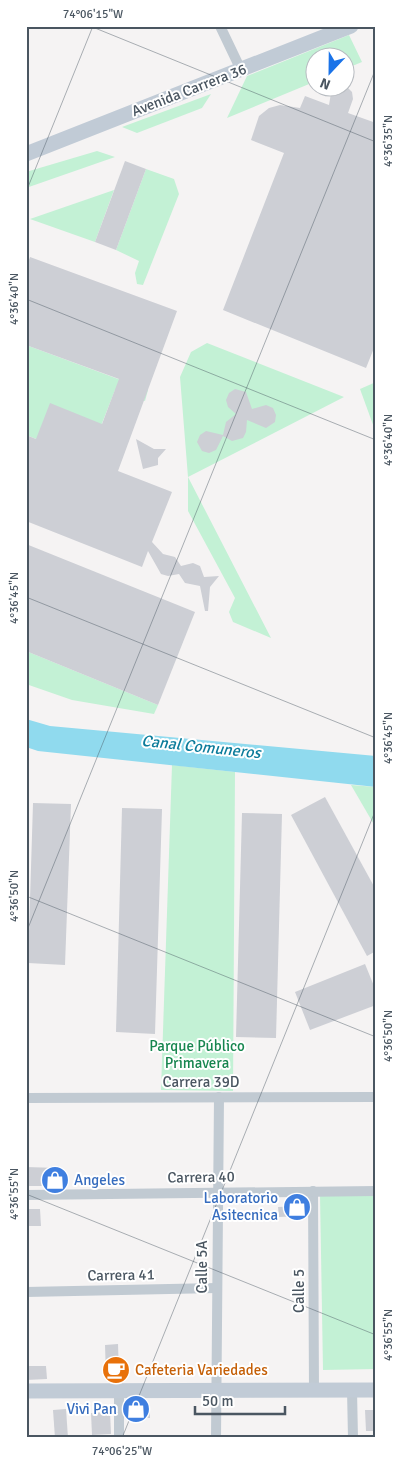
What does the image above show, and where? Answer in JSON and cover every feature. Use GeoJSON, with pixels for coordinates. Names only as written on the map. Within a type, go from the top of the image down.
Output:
{"type":"FeatureCollection","features":[{"type":"Feature","properties":{"kind":"street"},"geometry":{"type":"LineString","coordinates":[[220,26],[241,70]]}},
{"type":"Feature","properties":{"kind":"street","name":"Avenida Carrera 36"},"geometry":{"type":"LineString","coordinates":[[26,154],[351,26]]}},
{"type":"Feature","properties":{"kind":"street","name":"Calle 5A"},"geometry":{"type":"LineString","coordinates":[[216,1438],[217,1192],[220,1097]]}},
{"type":"Feature","properties":{"kind":"street","name":"Carrera 39D"},"geometry":{"type":"LineString","coordinates":[[26,1098],[376,1097]]}},
{"type":"Feature","properties":{"kind":"street","name":"Calle 5"},"geometry":{"type":"LineString","coordinates":[[313,1191],[314,1390]]}},
{"type":"Feature","properties":{"kind":"street","name":"Carrera 40"},"geometry":{"type":"LineString","coordinates":[[26,1195],[376,1191]]}},
{"type":"Feature","properties":{"kind":"street","name":"Carrera 41"},"geometry":{"type":"LineString","coordinates":[[26,1292],[217,1288]]}},
{"type":"Feature","properties":{"kind":"street"},"geometry":{"type":"LineString","coordinates":[[26,1390],[376,1390]]}},
{"type":"Feature","properties":{"kind":"street"},"geometry":{"type":"LineString","coordinates":[[119,1390],[119,1438]]}},
{"type":"Feature","properties":{"kind":"street"},"geometry":{"type":"LineString","coordinates":[[352,1390],[353,1438]]}},
{"type":"Feature","properties":{"kind":"green space"},"geometry":{"type":"Polygon","coordinates":[[[349,35],[362,62],[354,65],[354,48],[317,48],[349,35]]]}},
{"type":"Feature","properties":{"kind":"green space"},"geometry":{"type":"Polygon","coordinates":[[[304,53],[304,86],[227,118],[247,76],[304,53]]]}},
{"type":"Feature","properties":{"kind":"green space"},"geometry":{"type":"Polygon","coordinates":[[[211,94],[202,108],[137,133],[122,127],[211,94]]]}},
{"type":"Feature","properties":{"kind":"green space"},"geometry":{"type":"Polygon","coordinates":[[[97,151],[115,157],[26,188],[26,172],[97,151]]]}},
{"type":"Feature","properties":{"kind":"green space"},"geometry":{"type":"Polygon","coordinates":[[[146,169],[174,179],[179,194],[143,285],[137,284],[135,273],[139,261],[116,250],[146,169]]]}},
{"type":"Feature","properties":{"kind":"green space"},"geometry":{"type":"Polygon","coordinates":[[[114,190],[95,242],[30,219],[114,190]]]}},
{"type":"Feature","properties":{"kind":"green space"},"geometry":{"type":"Polygon","coordinates":[[[207,343],[344,397],[188,477],[180,377],[191,352],[207,343]]]}},
{"type":"Feature","properties":{"kind":"green space"},"geometry":{"type":"Polygon","coordinates":[[[26,345],[148,390],[145,401],[115,390],[88,459],[26,435],[26,345]]]}},
{"type":"Feature","properties":{"kind":"green space"},"geometry":{"type":"Polygon","coordinates":[[[376,382],[376,433],[360,389],[376,382]]]}},
{"type":"Feature","properties":{"kind":"green space"},"geometry":{"type":"Polygon","coordinates":[[[188,477],[271,638],[233,622],[229,612],[235,598],[188,511],[188,477]]]}},
{"type":"Feature","properties":{"kind":"green space"},"geometry":{"type":"Polygon","coordinates":[[[26,651],[158,705],[154,714],[72,700],[26,684],[26,651]]]}},
{"type":"Feature","properties":{"kind":"green space","name":"Parque Público Primavera"},"geometry":{"type":"Polygon","coordinates":[[[172,765],[235,772],[233,1091],[161,1090],[172,765]]]}},
{"type":"Feature","properties":{"kind":"green space"},"geometry":{"type":"Polygon","coordinates":[[[351,785],[376,787],[376,828],[351,785]]]}},
{"type":"Feature","properties":{"kind":"green space"},"geometry":{"type":"Polygon","coordinates":[[[320,1194],[376,1195],[376,1369],[323,1370],[320,1194]]]}},
{"type":"Feature","properties":{"kind":"water","name":"Canal Comuneros"},"geometry":{"type":"Polygon","coordinates":[[[26,719],[50,726],[376,756],[376,787],[38,751],[26,747],[26,719]]]}},
{"type":"Feature","properties":{"kind":"building"},"geometry":{"type":"Polygon","coordinates":[[[304,98],[310,98],[329,105],[330,98],[353,98],[348,113],[376,123],[376,343],[366,368],[223,310],[284,153],[251,140],[259,116],[269,108],[280,105],[300,108],[304,98]]]}},
{"type":"Feature","properties":{"kind":"building"},"geometry":{"type":"Polygon","coordinates":[[[125,161],[146,169],[116,250],[95,242],[125,161]]]}},
{"type":"Feature","properties":{"kind":"building"},"geometry":{"type":"Polygon","coordinates":[[[30,257],[177,311],[118,471],[172,492],[152,542],[163,554],[175,557],[181,566],[193,563],[200,566],[204,577],[219,576],[210,587],[208,611],[205,611],[200,586],[185,583],[179,574],[168,576],[161,574],[148,551],[142,567],[26,521],[26,435],[36,439],[50,403],[102,424],[119,379],[26,345],[26,268],[30,257]]]}},
{"type":"Feature","properties":{"kind":"building"},"geometry":{"type":"Polygon","coordinates":[[[235,389],[246,392],[252,409],[266,405],[273,408],[276,415],[275,422],[266,428],[247,420],[246,432],[243,438],[232,441],[223,436],[216,450],[209,453],[202,451],[197,442],[200,435],[206,431],[223,435],[226,422],[236,414],[228,407],[226,400],[229,393],[235,389]]]}},
{"type":"Feature","properties":{"kind":"building"},"geometry":{"type":"Polygon","coordinates":[[[136,439],[154,449],[166,449],[158,458],[158,465],[143,469],[136,439]]]}},
{"type":"Feature","properties":{"kind":"building"},"geometry":{"type":"Polygon","coordinates":[[[26,544],[195,612],[158,705],[26,651],[26,544]]]}},
{"type":"Feature","properties":{"kind":"building"},"geometry":{"type":"Polygon","coordinates":[[[325,797],[376,890],[376,951],[367,956],[291,815],[325,797]]]}},
{"type":"Feature","properties":{"kind":"building"},"geometry":{"type":"Polygon","coordinates":[[[33,803],[71,804],[65,965],[28,963],[33,803]]]}},
{"type":"Feature","properties":{"kind":"building"},"geometry":{"type":"Polygon","coordinates":[[[122,808],[162,809],[155,1034],[116,1032],[122,808]]]}},
{"type":"Feature","properties":{"kind":"building"},"geometry":{"type":"Polygon","coordinates":[[[242,813],[282,814],[276,1038],[236,1037],[242,813]]]}},
{"type":"Feature","properties":{"kind":"building"},"geometry":{"type":"Polygon","coordinates":[[[365,964],[376,991],[376,1005],[310,1030],[295,992],[365,964]]]}},
{"type":"Feature","properties":{"kind":"building"},"geometry":{"type":"Polygon","coordinates":[[[26,1167],[58,1168],[58,1186],[26,1186],[26,1167]]]}},
{"type":"Feature","properties":{"kind":"building"},"geometry":{"type":"Polygon","coordinates":[[[299,1206],[299,1216],[279,1217],[278,1207],[299,1206]]]}},
{"type":"Feature","properties":{"kind":"building"},"geometry":{"type":"Polygon","coordinates":[[[26,1209],[40,1209],[41,1226],[26,1226],[26,1209]]]}},
{"type":"Feature","properties":{"kind":"building"},"geometry":{"type":"Polygon","coordinates":[[[118,1344],[119,1375],[106,1376],[105,1345],[118,1344]]]}},
{"type":"Feature","properties":{"kind":"building"},"geometry":{"type":"Polygon","coordinates":[[[26,1366],[46,1366],[47,1379],[26,1380],[26,1366]]]}},
{"type":"Feature","properties":{"kind":"building"},"geometry":{"type":"Polygon","coordinates":[[[131,1405],[150,1405],[150,1418],[131,1418],[131,1405]]]}},
{"type":"Feature","properties":{"kind":"building"},"geometry":{"type":"Polygon","coordinates":[[[66,1409],[68,1438],[55,1438],[53,1410],[66,1409]]]}},
{"type":"Feature","properties":{"kind":"building"},"geometry":{"type":"Polygon","coordinates":[[[365,1410],[376,1410],[376,1431],[366,1431],[365,1410]]]}},
{"type":"Feature","properties":{"kind":"building"},"geometry":{"type":"Polygon","coordinates":[[[110,1412],[111,1434],[92,1435],[91,1413],[110,1412]]]}},
{"type":"Feature","properties":{"kind":"place","name":"Angeles"},"geometry":{"type":"Point","coordinates":[55,1180]}},
{"type":"Feature","properties":{"kind":"place","name":"Laboratorio Asitecnica"},"geometry":{"type":"Point","coordinates":[297,1207]}},
{"type":"Feature","properties":{"kind":"place","name":"Cafeteria Variedades"},"geometry":{"type":"Point","coordinates":[116,1370]}},
{"type":"Feature","properties":{"kind":"place","name":"Vivi Pan"},"geometry":{"type":"Point","coordinates":[136,1409]}}]}
